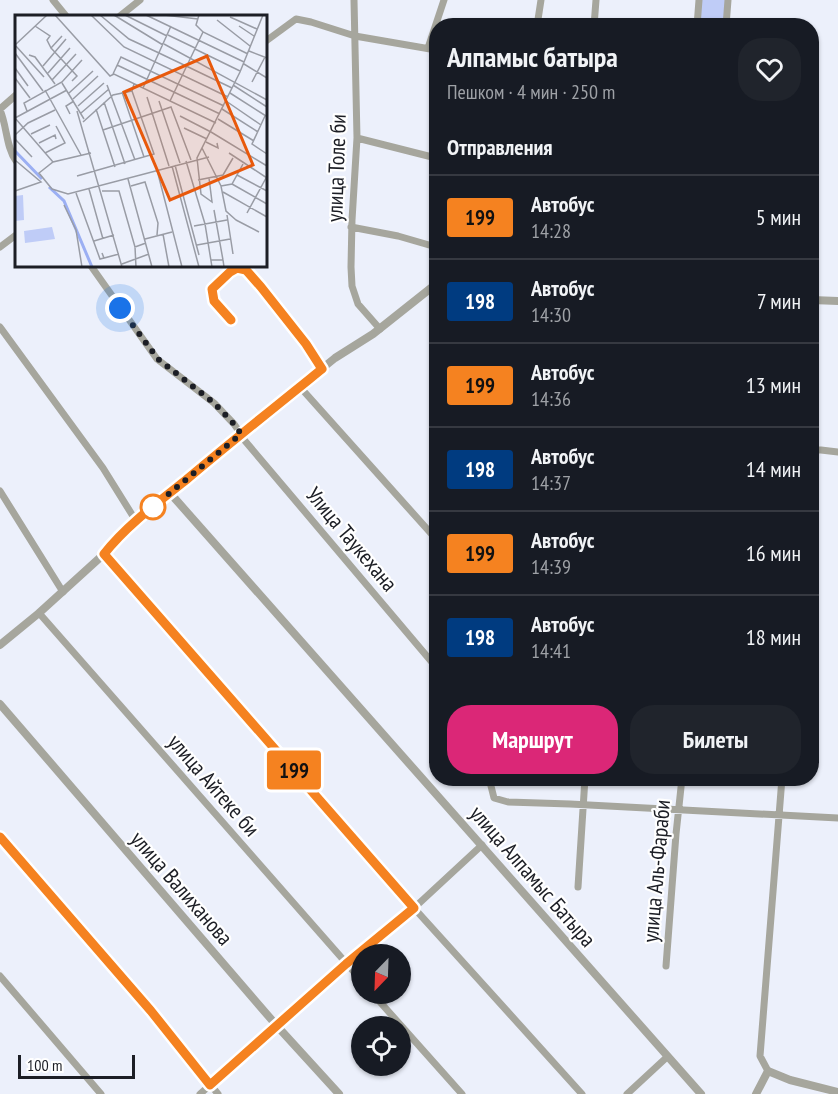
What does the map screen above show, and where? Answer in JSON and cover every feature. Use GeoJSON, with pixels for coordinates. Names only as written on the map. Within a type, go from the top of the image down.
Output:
{"type":"FeatureCollection","features":[{"type":"Feature","properties":{"kind":"street"},"geometry":{"type":"LineString","coordinates":[[53,0],[65,15]]}},
{"type":"Feature","properties":{"kind":"street"},"geometry":{"type":"LineString","coordinates":[[121,15],[140,0]]}},
{"type":"Feature","properties":{"kind":"street","name":"улица Толе би"},"geometry":{"type":"LineString","coordinates":[[354,0],[357,138],[351,227],[352,286],[358,304],[380,329]]}},
{"type":"Feature","properties":{"kind":"street"},"geometry":{"type":"LineString","coordinates":[[438,18],[444,0]]}},
{"type":"Feature","properties":{"kind":"street"},"geometry":{"type":"LineString","coordinates":[[538,18],[541,0]]}},
{"type":"Feature","properties":{"kind":"street"},"geometry":{"type":"LineString","coordinates":[[595,18],[596,0]]}},
{"type":"Feature","properties":{"kind":"street"},"geometry":{"type":"LineString","coordinates":[[698,18],[699,0]]}},
{"type":"Feature","properties":{"kind":"street"},"geometry":{"type":"LineString","coordinates":[[727,18],[728,0]]}},
{"type":"Feature","properties":{"kind":"street"},"geometry":{"type":"LineString","coordinates":[[267,40],[296,19],[355,36],[428,48],[429,45]]}},
{"type":"Feature","properties":{"kind":"street"},"geometry":{"type":"LineString","coordinates":[[15,96],[0,109],[15,160]]}},
{"type":"Feature","properties":{"kind":"street"},"geometry":{"type":"LineString","coordinates":[[357,138],[429,157]]}},
{"type":"Feature","properties":{"kind":"street"},"geometry":{"type":"LineString","coordinates":[[351,227],[399,236],[429,246]]}},
{"type":"Feature","properties":{"kind":"street"},"geometry":{"type":"LineString","coordinates":[[0,247],[15,236]]}},
{"type":"Feature","properties":{"kind":"street","name":"Улица Таукехана"},"geometry":{"type":"LineString","coordinates":[[92,267],[158,359],[214,403],[234,424],[429,659]]}},
{"type":"Feature","properties":{"kind":"street"},"geometry":{"type":"LineString","coordinates":[[231,320],[214,301],[212,289],[237,268],[246,270],[261,287],[306,344],[322,369]]}},
{"type":"Feature","properties":{"kind":"street"},"geometry":{"type":"LineString","coordinates":[[0,645],[63,592],[136,521],[240,434],[334,358],[380,329],[429,290]]}},
{"type":"Feature","properties":{"kind":"street"},"geometry":{"type":"LineString","coordinates":[[819,300],[838,301]]}},
{"type":"Feature","properties":{"kind":"street"},"geometry":{"type":"LineString","coordinates":[[0,327],[103,468],[136,521]]}},
{"type":"Feature","properties":{"kind":"street"},"geometry":{"type":"LineString","coordinates":[[300,387],[429,531]]}},
{"type":"Feature","properties":{"kind":"street"},"geometry":{"type":"LineString","coordinates":[[819,450],[838,452]]}},
{"type":"Feature","properties":{"kind":"street"},"geometry":{"type":"LineString","coordinates":[[0,491],[63,592]]}},
{"type":"Feature","properties":{"kind":"street","name":"улица Алпамыс Батыра"},"geometry":{"type":"LineString","coordinates":[[170,493],[429,785]]}},
{"type":"Feature","properties":{"kind":"street"},"geometry":{"type":"LineString","coordinates":[[104,554],[414,908],[582,1094]]}},
{"type":"Feature","properties":{"kind":"street","name":"улица Айтеке би"},"geometry":{"type":"LineString","coordinates":[[39,613],[351,969]]}},
{"type":"Feature","properties":{"kind":"street","name":"улица Валиханова"},"geometry":{"type":"LineString","coordinates":[[0,704],[277,1026],[339,1094]]}},
{"type":"Feature","properties":{"kind":"street","name":"улица Алпамыс Батыра"},"geometry":{"type":"LineString","coordinates":[[430,786],[701,1094]]}},
{"type":"Feature","properties":{"kind":"street"},"geometry":{"type":"LineString","coordinates":[[491,786],[494,798],[508,802],[838,818]]}},
{"type":"Feature","properties":{"kind":"street"},"geometry":{"type":"LineString","coordinates":[[578,887],[584,786]]}},
{"type":"Feature","properties":{"kind":"street","name":"улица Аль-Фараби"},"geometry":{"type":"LineString","coordinates":[[666,966],[682,786]]}},
{"type":"Feature","properties":{"kind":"street"},"geometry":{"type":"LineString","coordinates":[[781,786],[760,1056],[768,1071],[790,1080],[838,1092]]}},
{"type":"Feature","properties":{"kind":"street"},"geometry":{"type":"LineString","coordinates":[[0,837],[151,1011],[218,1094]]}},
{"type":"Feature","properties":{"kind":"street"},"geometry":{"type":"LineString","coordinates":[[200,1094],[346,964],[414,908],[482,845]]}},
{"type":"Feature","properties":{"kind":"street"},"geometry":{"type":"LineString","coordinates":[[0,976],[101,1094]]}},
{"type":"Feature","properties":{"kind":"street"},"geometry":{"type":"LineString","coordinates":[[382,1004],[462,1094]]}},
{"type":"Feature","properties":{"kind":"street"},"geometry":{"type":"LineString","coordinates":[[627,1094],[667,1057]]}},
{"type":"Feature","properties":{"kind":"street"},"geometry":{"type":"LineString","coordinates":[[756,1094],[768,1071]]}},
{"type":"Feature","properties":{"kind":"shaded area"},"geometry":{"type":"Polygon","coordinates":[[[698,0],[728,0],[726,18],[696,18],[698,0]]]}},
{"type":"Feature","properties":{"kind":"bus line","name":"199"},"geometry":{"type":"LineString","coordinates":[[0,837],[151,1011],[210,1085],[346,964],[414,908],[104,554],[115,540],[136,521],[322,369],[306,344],[261,287],[246,270],[237,268],[212,289],[214,301],[231,320]]}},
{"type":"Feature","properties":{"kind":"route"},"geometry":{"type":"LineString","coordinates":[[120,308],[158,359],[214,403],[241,434],[153,507]]}}]}
